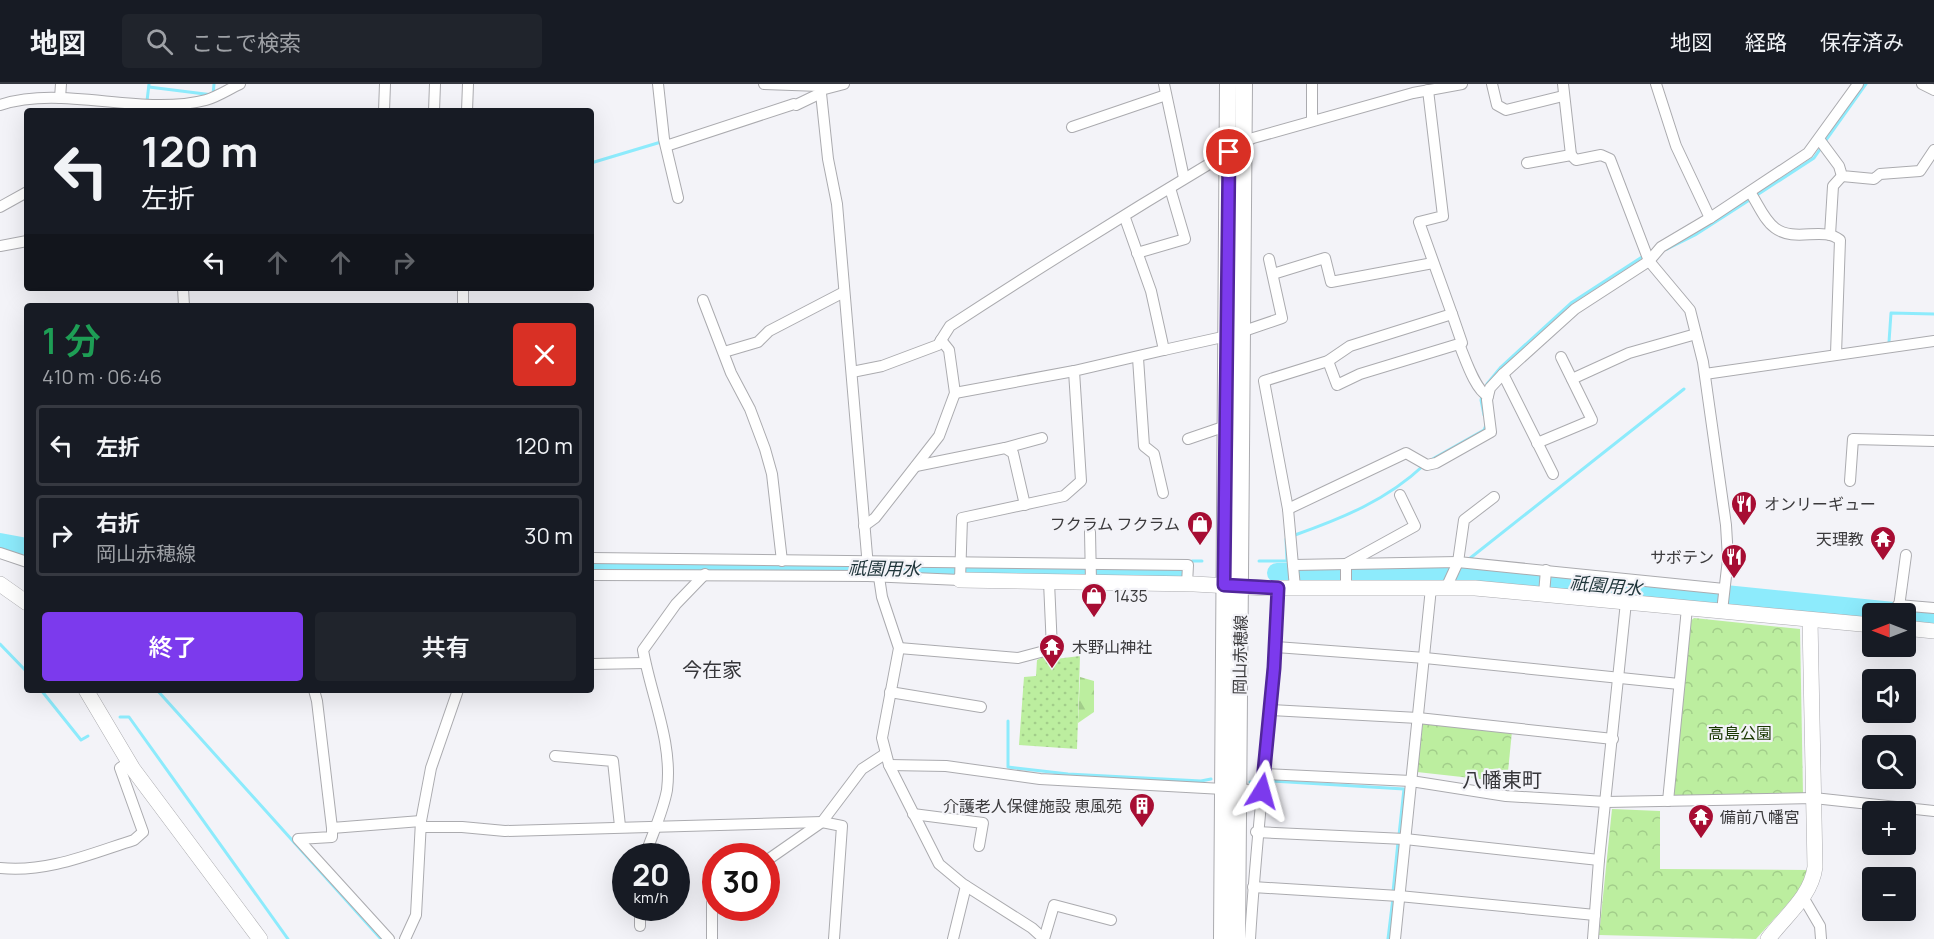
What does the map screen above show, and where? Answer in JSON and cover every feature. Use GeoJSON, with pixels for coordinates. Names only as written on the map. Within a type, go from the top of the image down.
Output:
{"type":"FeatureCollection","features":[{"type":"Feature","properties":{"kind":"main road","name":"岡山赤穂線"},"geometry":{"type":"LineString","coordinates":[[1222,939],[1230,789],[1234,334],[1235,148],[1228,84]]}},
{"type":"Feature","properties":{"kind":"main road","name":"岡山赤穂線"},"geometry":{"type":"LineString","coordinates":[[1235,148],[1244,84]]}},
{"type":"Feature","properties":{"kind":"main road","name":"岡山赤穂線"},"geometry":{"type":"LineString","coordinates":[[1232,586],[1226,426],[1234,334]]}},
{"type":"Feature","properties":{"kind":"main road","name":"岡山赤穂線"},"geometry":{"type":"LineString","coordinates":[[1230,789],[1237,939]]}},
{"type":"Feature","properties":{"kind":"street"},"geometry":{"type":"LineString","coordinates":[[60,98],[62,84]]}},
{"type":"Feature","properties":{"kind":"street"},"geometry":{"type":"LineString","coordinates":[[0,105],[18,98],[207,105],[240,84]]}},
{"type":"Feature","properties":{"kind":"street"},"geometry":{"type":"LineString","coordinates":[[384,108],[385,84]]}},
{"type":"Feature","properties":{"kind":"street"},"geometry":{"type":"LineString","coordinates":[[434,108],[435,84]]}},
{"type":"Feature","properties":{"kind":"street"},"geometry":{"type":"LineString","coordinates":[[467,108],[468,84]]}},
{"type":"Feature","properties":{"kind":"street"},"geometry":{"type":"LineString","coordinates":[[658,84],[665,143],[678,198]]}},
{"type":"Feature","properties":{"kind":"street"},"geometry":{"type":"LineString","coordinates":[[764,84],[821,88],[844,84]]}},
{"type":"Feature","properties":{"kind":"street"},"geometry":{"type":"LineString","coordinates":[[1312,84],[1312,121]]}},
{"type":"Feature","properties":{"kind":"street"},"geometry":{"type":"LineString","coordinates":[[852,372],[882,366],[938,345],[950,326],[1068,249],[1125,218],[1184,178],[1252,138],[1428,90],[1462,84]]}},
{"type":"Feature","properties":{"kind":"street"},"geometry":{"type":"LineString","coordinates":[[1492,84],[1497,105],[1506,110],[1563,96]]}},
{"type":"Feature","properties":{"kind":"street"},"geometry":{"type":"LineString","coordinates":[[1563,84],[1571,155],[1576,160],[1601,155],[1610,159],[1649,261],[1690,310],[1706,374],[1726,525],[1728,559],[1723,598]]}},
{"type":"Feature","properties":{"kind":"street"},"geometry":{"type":"LineString","coordinates":[[1656,84],[1676,146],[1710,218]]}},
{"type":"Feature","properties":{"kind":"street"},"geometry":{"type":"LineString","coordinates":[[1484,395],[1503,374],[1575,309],[1649,261],[1661,247],[1752,196],[1822,143],[1858,84]]}},
{"type":"Feature","properties":{"kind":"street"},"geometry":{"type":"LineString","coordinates":[[1922,84],[1934,90]]}},
{"type":"Feature","properties":{"kind":"street"},"geometry":{"type":"LineString","coordinates":[[665,143],[796,105],[821,88]]}},
{"type":"Feature","properties":{"kind":"street"},"geometry":{"type":"LineString","coordinates":[[821,88],[828,159],[837,204],[868,568]]}},
{"type":"Feature","properties":{"kind":"street"},"geometry":{"type":"LineString","coordinates":[[1072,127],[1165,89],[1184,178]]}},
{"type":"Feature","properties":{"kind":"street"},"geometry":{"type":"LineString","coordinates":[[1328,361],[1337,386],[1360,374],[1462,343],[1419,222],[1443,216],[1428,90]]}},
{"type":"Feature","properties":{"kind":"street"},"geometry":{"type":"LineString","coordinates":[[1822,143],[1839,166],[1842,176]]}},
{"type":"Feature","properties":{"kind":"street"},"geometry":{"type":"LineString","coordinates":[[1830,235],[1832,193],[1836,181],[1842,176],[1874,179],[1880,174],[1915,174],[1920,171],[1934,150]]}},
{"type":"Feature","properties":{"kind":"street"},"geometry":{"type":"LineString","coordinates":[[1527,163],[1571,155]]}},
{"type":"Feature","properties":{"kind":"street"},"geometry":{"type":"LineString","coordinates":[[1137,253],[1185,239],[1170,188]]}},
{"type":"Feature","properties":{"kind":"street"},"geometry":{"type":"LineString","coordinates":[[0,207],[24,194]]}},
{"type":"Feature","properties":{"kind":"street"},"geometry":{"type":"LineString","coordinates":[[1752,196],[1777,230],[1801,236],[1830,235],[1840,240],[1836,354]]}},
{"type":"Feature","properties":{"kind":"street"},"geometry":{"type":"LineString","coordinates":[[1125,218],[1151,291],[1164,350]]}},
{"type":"Feature","properties":{"kind":"street"},"geometry":{"type":"LineString","coordinates":[[0,246],[24,242]]}},
{"type":"Feature","properties":{"kind":"street"},"geometry":{"type":"LineString","coordinates":[[1273,274],[1325,258],[1331,282],[1433,263]]}},
{"type":"Feature","properties":{"kind":"street"},"geometry":{"type":"LineString","coordinates":[[955,393],[1138,358],[1234,334],[1282,318],[1269,260]]}},
{"type":"Feature","properties":{"kind":"street"},"geometry":{"type":"LineString","coordinates":[[724,352],[758,342],[769,331],[843,292]]}},
{"type":"Feature","properties":{"kind":"street"},"geometry":{"type":"LineString","coordinates":[[703,300],[731,373],[750,409],[772,474],[782,561]]}},
{"type":"Feature","properties":{"kind":"street"},"geometry":{"type":"LineString","coordinates":[[1294,575],[1288,509],[1264,381],[1328,361],[1350,346],[1452,314]]}},
{"type":"Feature","properties":{"kind":"street"},"geometry":{"type":"LineString","coordinates":[[1572,379],[1629,353],[1696,334]]}},
{"type":"Feature","properties":{"kind":"street"},"geometry":{"type":"LineString","coordinates":[[864,526],[875,518],[939,436],[955,393],[948,350],[940,340]]}},
{"type":"Feature","properties":{"kind":"street"},"geometry":{"type":"LineString","coordinates":[[1706,374],[1934,341]]}},
{"type":"Feature","properties":{"kind":"street"},"geometry":{"type":"LineString","coordinates":[[1288,509],[1406,453],[1426,464],[1436,463],[1491,432],[1484,395],[1469,370],[1469,363],[1459,344]]}},
{"type":"Feature","properties":{"kind":"street"},"geometry":{"type":"LineString","coordinates":[[1537,443],[1592,420],[1561,357]]}},
{"type":"Feature","properties":{"kind":"street"},"geometry":{"type":"LineString","coordinates":[[1138,358],[1144,446],[1154,454],[1163,493]]}},
{"type":"Feature","properties":{"kind":"street"},"geometry":{"type":"LineString","coordinates":[[960,572],[962,518],[1064,496],[1081,481],[1074,371]]}},
{"type":"Feature","properties":{"kind":"street"},"geometry":{"type":"LineString","coordinates":[[1503,374],[1552,474]]}},
{"type":"Feature","properties":{"kind":"street"},"geometry":{"type":"LineString","coordinates":[[1188,439],[1226,426]]}},
{"type":"Feature","properties":{"kind":"street"},"geometry":{"type":"LineString","coordinates":[[916,466],[1042,438]]}},
{"type":"Feature","properties":{"kind":"street"},"geometry":{"type":"LineString","coordinates":[[1851,481],[1852,439],[1934,441]]}},
{"type":"Feature","properties":{"kind":"street"},"geometry":{"type":"LineString","coordinates":[[1005,448],[1013,453],[1025,505]]}},
{"type":"Feature","properties":{"kind":"street"},"geometry":{"type":"LineString","coordinates":[[1346,573],[1415,526],[1400,495]]}},
{"type":"Feature","properties":{"kind":"street"},"geometry":{"type":"LineString","coordinates":[[1395,939],[1395,896],[1401,839],[1425,658],[1442,584],[1461,564],[1464,520],[1494,497]]}},
{"type":"Feature","properties":{"kind":"street"},"geometry":{"type":"LineString","coordinates":[[1090,532],[1091,573]]}},
{"type":"Feature","properties":{"kind":"street"},"geometry":{"type":"LineString","coordinates":[[0,553],[24,561]]}},
{"type":"Feature","properties":{"kind":"street"},"geometry":{"type":"LineString","coordinates":[[1900,603],[1906,555]]}},
{"type":"Feature","properties":{"kind":"street"},"geometry":{"type":"LineString","coordinates":[[594,558],[726,567],[1091,573],[1187,584],[1278,588],[1294,575],[1461,564],[1546,579],[1723,598],[1810,620],[1862,624]]}},
{"type":"Feature","properties":{"kind":"street"},"geometry":{"type":"LineString","coordinates":[[594,575],[705,574],[726,567],[782,561],[868,568],[879,577],[882,597],[899,648],[882,738],[885,754],[939,864],[966,886],[1032,928],[1044,939],[1054,906],[1111,920]]}},
{"type":"Feature","properties":{"kind":"street"},"geometry":{"type":"LineString","coordinates":[[879,577],[960,572],[1049,582],[1091,573]]}},
{"type":"Feature","properties":{"kind":"street"},"geometry":{"type":"LineString","coordinates":[[1294,575],[1346,573],[1442,584],[1546,579],[1626,602],[1687,608],[1723,598]]}},
{"type":"Feature","properties":{"kind":"street"},"geometry":{"type":"LineString","coordinates":[[649,843],[666,792],[667,769],[660,712],[643,650],[676,604],[705,574]]}},
{"type":"Feature","properties":{"kind":"street"},"geometry":{"type":"LineString","coordinates":[[899,648],[1018,658],[1052,649],[1049,582]]}},
{"type":"Feature","properties":{"kind":"street"},"geometry":{"type":"LineString","coordinates":[[0,584],[24,601]]}},
{"type":"Feature","properties":{"kind":"street"},"geometry":{"type":"LineString","coordinates":[[1250,939],[1256,832],[1265,774],[1271,710],[1278,588]]}},
{"type":"Feature","properties":{"kind":"street"},"geometry":{"type":"LineString","coordinates":[[1593,939],[1626,602]]}},
{"type":"Feature","properties":{"kind":"street"},"geometry":{"type":"LineString","coordinates":[[1668,801],[1687,608]]}},
{"type":"Feature","properties":{"kind":"street"},"geometry":{"type":"LineString","coordinates":[[1916,608],[1934,608]]}},
{"type":"Feature","properties":{"kind":"street"},"geometry":{"type":"LineString","coordinates":[[1768,939],[1814,880],[1810,620]]}},
{"type":"Feature","properties":{"kind":"street"},"geometry":{"type":"LineString","coordinates":[[1916,629],[1934,631]]}},
{"type":"Feature","properties":{"kind":"street"},"geometry":{"type":"LineString","coordinates":[[1276,647],[1425,658],[1679,684]]}},
{"type":"Feature","properties":{"kind":"street"},"geometry":{"type":"LineString","coordinates":[[594,664],[645,663]]}},
{"type":"Feature","properties":{"kind":"street"},"geometry":{"type":"LineString","coordinates":[[890,692],[981,707]]}},
{"type":"Feature","properties":{"kind":"street"},"geometry":{"type":"LineString","coordinates":[[88,693],[129,762],[260,939]]}},
{"type":"Feature","properties":{"kind":"street"},"geometry":{"type":"LineString","coordinates":[[315,693],[332,837],[298,839],[389,939]]}},
{"type":"Feature","properties":{"kind":"street"},"geometry":{"type":"LineString","coordinates":[[405,939],[416,915],[421,824],[431,768],[457,693]]}},
{"type":"Feature","properties":{"kind":"street"},"geometry":{"type":"LineString","coordinates":[[1271,710],[1418,717],[1612,739]]}},
{"type":"Feature","properties":{"kind":"street"},"geometry":{"type":"LineString","coordinates":[[780,851],[822,822],[862,769],[885,754]]}},
{"type":"Feature","properties":{"kind":"street"},"geometry":{"type":"LineString","coordinates":[[555,756],[613,761],[620,826]]}},
{"type":"Feature","properties":{"kind":"street"},"geometry":{"type":"LineString","coordinates":[[0,868],[27,871],[134,840],[143,832],[120,768],[129,762]]}},
{"type":"Feature","properties":{"kind":"street"},"geometry":{"type":"LineString","coordinates":[[889,765],[946,766],[1040,779],[1262,791]]}},
{"type":"Feature","properties":{"kind":"street"},"geometry":{"type":"LineString","coordinates":[[1265,774],[1410,781],[1506,796],[1606,802],[1814,798],[1934,811]]}},
{"type":"Feature","properties":{"kind":"street"},"geometry":{"type":"LineString","coordinates":[[913,814],[983,823],[979,846]]}},
{"type":"Feature","properties":{"kind":"street"},"geometry":{"type":"LineString","coordinates":[[332,828],[421,824],[505,831],[822,822],[842,826],[834,939]]}},
{"type":"Feature","properties":{"kind":"street"},"geometry":{"type":"LineString","coordinates":[[1256,832],[1401,839],[1599,860]]}},
{"type":"Feature","properties":{"kind":"street"},"geometry":{"type":"LineString","coordinates":[[953,939],[966,886]]}},
{"type":"Feature","properties":{"kind":"street"},"geometry":{"type":"LineString","coordinates":[[1253,887],[1395,896],[1594,915]]}},
{"type":"Feature","properties":{"kind":"street"},"geometry":{"type":"LineString","coordinates":[[1803,897],[1820,926],[1821,939]]}},
{"type":"Feature","properties":{"kind":"street"},"geometry":{"type":"LineString","coordinates":[[640,921],[640,926]]}},
{"type":"Feature","properties":{"kind":"street"},"geometry":{"type":"LineString","coordinates":[[712,921],[712,939]]}},
{"type":"Feature","properties":{"kind":"green space","name":"高島公園"},"geometry":{"type":"Polygon","coordinates":[[[1694,618],[1800,629],[1803,794],[1675,798],[1671,794],[1688,623],[1694,618]]]}},
{"type":"Feature","properties":{"kind":"green space"},"geometry":{"type":"Polygon","coordinates":[[[1047,655],[1047,660],[1080,656],[1077,749],[1019,745],[1024,677],[1036,676],[1037,660],[1047,655]]]}},
{"type":"Feature","properties":{"kind":"green space"},"geometry":{"type":"Polygon","coordinates":[[[1080,677],[1094,681],[1094,712],[1078,723],[1080,677]]]}},
{"type":"Feature","properties":{"kind":"green space"},"geometry":{"type":"Polygon","coordinates":[[[1423,721],[1512,731],[1507,782],[1417,772],[1423,721]]]}},
{"type":"Feature","properties":{"kind":"green space"},"geometry":{"type":"Polygon","coordinates":[[[1612,809],[1660,811],[1660,869],[1810,870],[1798,892],[1756,939],[1599,935],[1612,809]]]}},
{"type":"Feature","properties":{"kind":"waterway"},"geometry":{"type":"LineString","coordinates":[[147,101],[149,84]]}},
{"type":"Feature","properties":{"kind":"waterway"},"geometry":{"type":"LineString","coordinates":[[149,87],[213,95],[214,84]]}},
{"type":"Feature","properties":{"kind":"waterway"},"geometry":{"type":"LineString","coordinates":[[1824,143],[1866,84]]}},
{"type":"Feature","properties":{"kind":"waterway"},"geometry":{"type":"LineString","coordinates":[[594,162],[661,142]]}},
{"type":"Feature","properties":{"kind":"waterway"},"geometry":{"type":"LineString","coordinates":[[1757,195],[1814,158],[1821,148]]}},
{"type":"Feature","properties":{"kind":"waterway"},"geometry":{"type":"LineString","coordinates":[[1667,249],[1695,235],[1751,199]]}},
{"type":"Feature","properties":{"kind":"waterway"},"geometry":{"type":"LineString","coordinates":[[1487,384],[1501,367],[1571,303],[1642,257]]}},
{"type":"Feature","properties":{"kind":"waterway"},"geometry":{"type":"LineString","coordinates":[[1889,342],[1891,313],[1934,314]]}},
{"type":"Feature","properties":{"kind":"waterway"},"geometry":{"type":"LineString","coordinates":[[1469,559],[1684,389]]}},
{"type":"Feature","properties":{"kind":"waterway"},"geometry":{"type":"LineString","coordinates":[[1482,396],[1484,415]]}},
{"type":"Feature","properties":{"kind":"waterway"},"geometry":{"type":"LineString","coordinates":[[1429,461],[1484,430],[1486,425]]}},
{"type":"Feature","properties":{"kind":"waterway"},"geometry":{"type":"LineString","coordinates":[[1295,535],[1364,507],[1395,488],[1424,465]]}},
{"type":"Feature","properties":{"kind":"waterway"},"geometry":{"type":"LineString","coordinates":[[1259,561],[1287,561],[1286,539]]}},
{"type":"Feature","properties":{"kind":"waterway","name":"祇園用水"},"geometry":{"type":"LineString","coordinates":[[0,543],[24,547]]}},
{"type":"Feature","properties":{"kind":"waterway","name":"祇園用水"},"geometry":{"type":"LineString","coordinates":[[17,546],[24,552]]}},
{"type":"Feature","properties":{"kind":"waterway"},"geometry":{"type":"LineString","coordinates":[[1192,561],[1202,561]]}},
{"type":"Feature","properties":{"kind":"waterway","name":"祇園用水"},"geometry":{"type":"LineString","coordinates":[[594,565],[1177,573]]}},
{"type":"Feature","properties":{"kind":"waterway","name":"祇園用水"},"geometry":{"type":"LineString","coordinates":[[1277,573],[1458,572],[1617,584],[1934,616]]}},
{"type":"Feature","properties":{"kind":"waterway"},"geometry":{"type":"LineString","coordinates":[[0,644],[24,669]]}},
{"type":"Feature","properties":{"kind":"waterway"},"geometry":{"type":"LineString","coordinates":[[43,693],[81,740],[88,736]]}},
{"type":"Feature","properties":{"kind":"waterway"},"geometry":{"type":"LineString","coordinates":[[160,693],[381,939]]}},
{"type":"Feature","properties":{"kind":"waterway"},"geometry":{"type":"LineString","coordinates":[[120,717],[129,717],[288,939]]}},
{"type":"Feature","properties":{"kind":"waterway"},"geometry":{"type":"LineString","coordinates":[[1008,721],[1008,767],[1068,774],[1201,781],[1211,779]]}},
{"type":"Feature","properties":{"kind":"waterway"},"geometry":{"type":"LineString","coordinates":[[1250,782],[1259,781]]}},
{"type":"Feature","properties":{"kind":"waterway"},"geometry":{"type":"LineString","coordinates":[[1272,781],[1404,789],[1399,835]]}},
{"type":"Feature","properties":{"kind":"waterway"},"geometry":{"type":"LineString","coordinates":[[1393,892],[1398,842]]}},
{"type":"Feature","properties":{"kind":"waterway"},"geometry":{"type":"LineString","coordinates":[[1388,939],[1393,898]]}},
{"type":"Feature","properties":{"kind":"place","name":"オンリーギュー"},"geometry":{"type":"Point","coordinates":[1744,527]}},
{"type":"Feature","properties":{"kind":"place","name":"フクラム フクラム"},"geometry":{"type":"Point","coordinates":[1200,547]}},
{"type":"Feature","properties":{"kind":"place","name":"天理教"},"geometry":{"type":"Point","coordinates":[1883,562]}},
{"type":"Feature","properties":{"kind":"place","name":"サボテン"},"geometry":{"type":"Point","coordinates":[1734,580]}},
{"type":"Feature","properties":{"kind":"place","name":"1435"},"geometry":{"type":"Point","coordinates":[1094,619]}},
{"type":"Feature","properties":{"kind":"place","name":"木野山神社"},"geometry":{"type":"Point","coordinates":[1052,670]}},
{"type":"Feature","properties":{"kind":"place","name":"介護老人保健施設 恵風苑"},"geometry":{"type":"Point","coordinates":[1142,829]}},
{"type":"Feature","properties":{"kind":"place","name":"備前八幡宮"},"geometry":{"type":"Point","coordinates":[1701,840]}},
{"type":"Feature","properties":{"kind":"district","name":"今在家"},"geometry":{"type":"Point","coordinates":[712,670]}},
{"type":"Feature","properties":{"kind":"district","name":"八幡東町"},"geometry":{"type":"Point","coordinates":[1502,780]}},
{"type":"Feature","properties":{"kind":"route"},"geometry":{"type":"LineString","coordinates":[[1229,152],[1224,585],[1278,588],[1276,647],[1262,791]]}}]}
